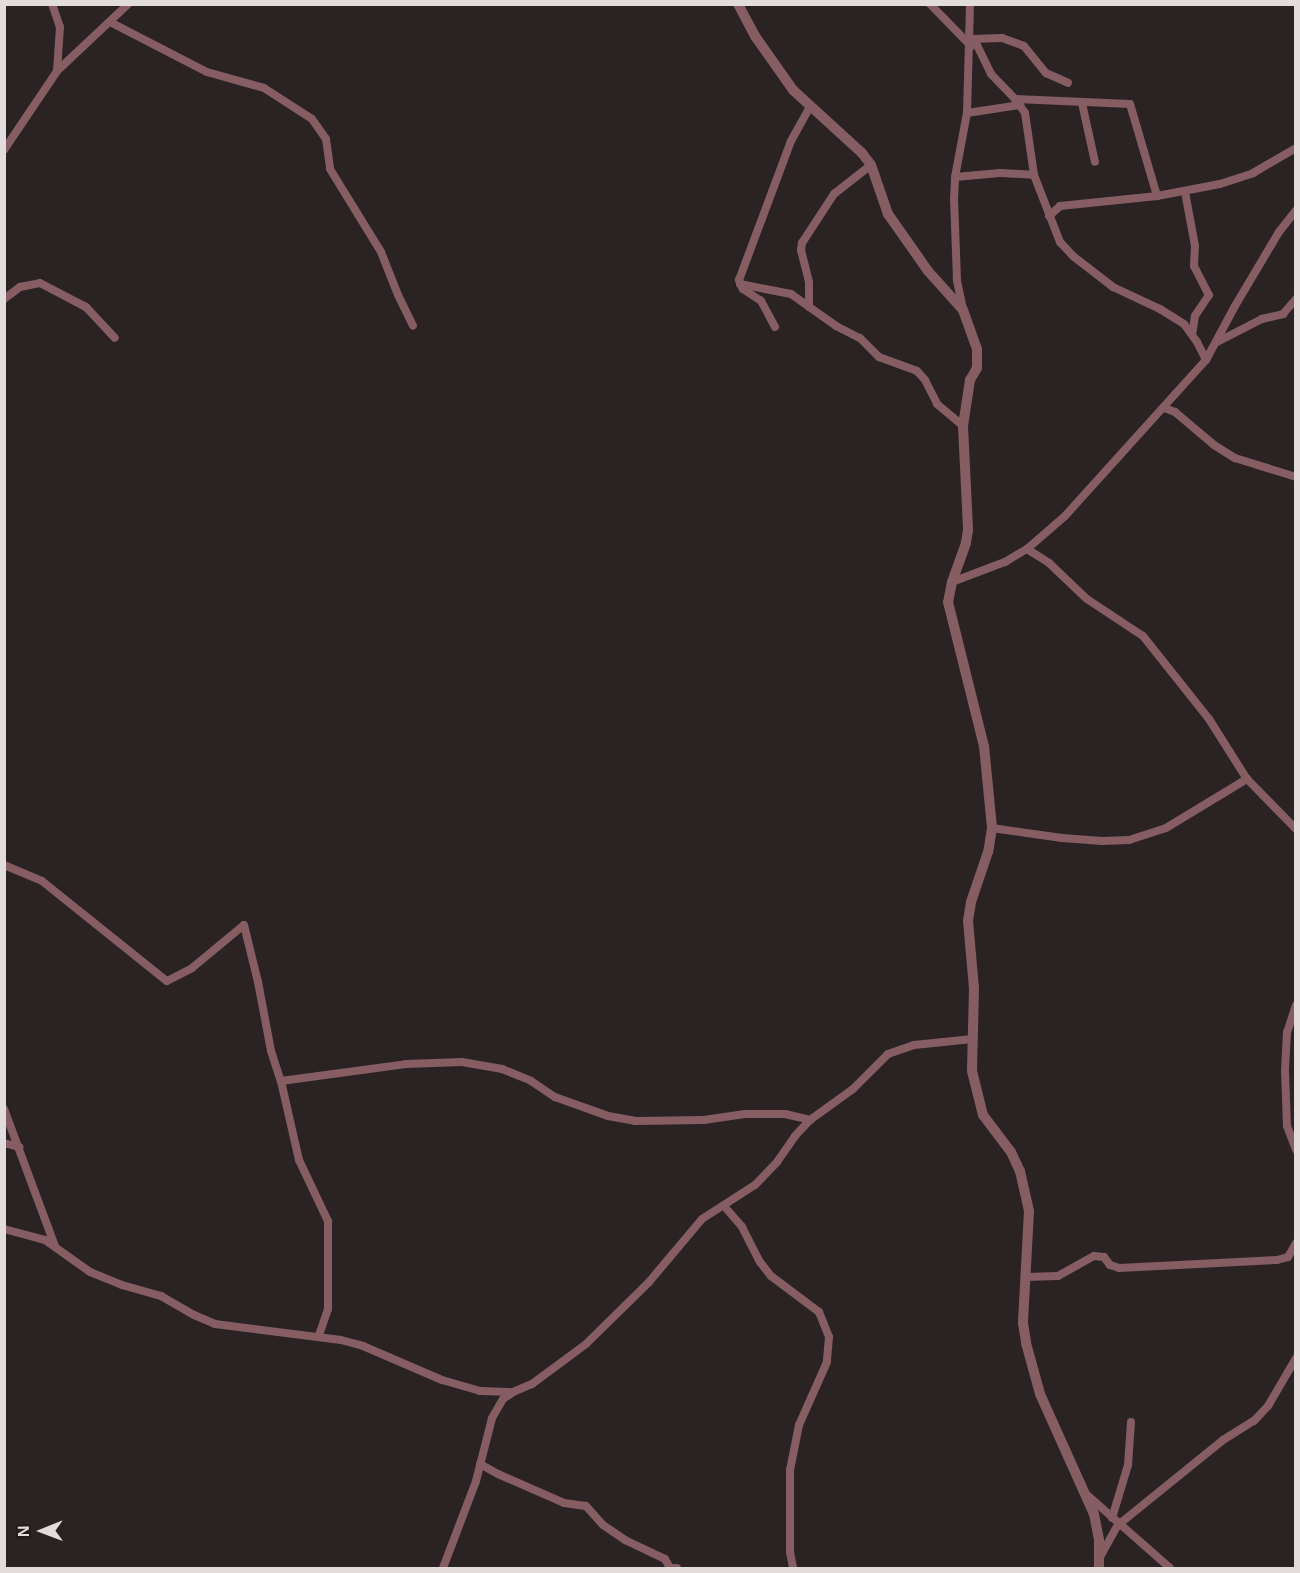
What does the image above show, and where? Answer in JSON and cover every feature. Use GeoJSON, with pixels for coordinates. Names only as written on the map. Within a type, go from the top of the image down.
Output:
{"type":"FeatureCollection","features":[{"type":"Feature","properties":{"kind":"street"},"geometry":{"type":"LineString","coordinates":[[52,4],[60,27],[57,71]]}},
{"type":"Feature","properties":{"kind":"street"},"geometry":{"type":"LineString","coordinates":[[4,150],[57,71],[128,4]]}},
{"type":"Feature","properties":{"kind":"street"},"geometry":{"type":"LineString","coordinates":[[738,4],[781,74],[810,107],[862,153],[870,165],[888,214],[928,271],[963,310]]}},
{"type":"Feature","properties":{"kind":"street"},"geometry":{"type":"LineString","coordinates":[[930,4],[972,42],[991,74],[1018,102],[1029,123],[1035,175],[1060,242],[1073,256],[1113,287],[1176,318],[1192,334],[1206,360]]}},
{"type":"Feature","properties":{"kind":"street"},"geometry":{"type":"LineString","coordinates":[[970,4],[972,42],[967,113],[954,177],[955,251],[963,310],[977,349],[977,368],[970,380],[963,426],[968,530],[948,602],[984,746],[992,828],[990,846],[971,902],[968,921],[974,988],[972,1071],[977,1101],[983,1115],[1011,1152],[1020,1171],[1026,1195],[1029,1237],[1023,1323],[1034,1379],[1086,1494],[1097,1525],[1099,1564]]}},
{"type":"Feature","properties":{"kind":"street"},"geometry":{"type":"LineString","coordinates":[[110,22],[207,72],[264,88],[312,119],[326,139],[330,169],[381,252],[413,326]]}},
{"type":"Feature","properties":{"kind":"street"},"geometry":{"type":"LineString","coordinates":[[972,42],[1002,38],[1024,46],[1046,73],[1068,83]]}},
{"type":"Feature","properties":{"kind":"street"},"geometry":{"type":"LineString","coordinates":[[967,113],[1018,102],[1131,104],[1157,196]]}},
{"type":"Feature","properties":{"kind":"street"},"geometry":{"type":"LineString","coordinates":[[1082,103],[1095,162]]}},
{"type":"Feature","properties":{"kind":"street"},"geometry":{"type":"LineString","coordinates":[[740,284],[740,276],[791,141],[810,107]]}},
{"type":"Feature","properties":{"kind":"street"},"geometry":{"type":"LineString","coordinates":[[1049,216],[1060,207],[1185,192],[1240,178],[1296,148]]}},
{"type":"Feature","properties":{"kind":"street"},"geometry":{"type":"LineString","coordinates":[[809,307],[809,282],[801,250],[802,243],[834,194],[870,165]]}},
{"type":"Feature","properties":{"kind":"street"},"geometry":{"type":"LineString","coordinates":[[954,177],[1000,173],[1035,175]]}},
{"type":"Feature","properties":{"kind":"street"},"geometry":{"type":"LineString","coordinates":[[1185,192],[1195,246],[1194,266],[1209,295],[1195,316],[1192,334]]}},
{"type":"Feature","properties":{"kind":"street"},"geometry":{"type":"LineString","coordinates":[[952,582],[996,566],[1027,549],[1065,516],[1206,360],[1279,232],[1296,210]]}},
{"type":"Feature","properties":{"kind":"street"},"geometry":{"type":"LineString","coordinates":[[4,299],[20,287],[40,283],[86,308],[115,338]]}},
{"type":"Feature","properties":{"kind":"street"},"geometry":{"type":"LineString","coordinates":[[740,284],[791,294],[836,326],[861,338],[883,360],[917,371],[926,380],[937,404],[963,426]]}},
{"type":"Feature","properties":{"kind":"street"},"geometry":{"type":"LineString","coordinates":[[740,284],[761,301],[775,327]]}},
{"type":"Feature","properties":{"kind":"street"},"geometry":{"type":"LineString","coordinates":[[1217,342],[1262,319],[1283,314],[1296,299]]}},
{"type":"Feature","properties":{"kind":"street"},"geometry":{"type":"LineString","coordinates":[[1164,408],[1175,412],[1214,445],[1236,459],[1296,477]]}},
{"type":"Feature","properties":{"kind":"street"},"geometry":{"type":"LineString","coordinates":[[1027,549],[1049,563],[1087,599],[1143,636],[1209,719],[1247,778],[1296,830]]}},
{"type":"Feature","properties":{"kind":"street"},"geometry":{"type":"LineString","coordinates":[[992,828],[1062,838],[1102,841],[1129,840],[1166,828],[1247,778]]}},
{"type":"Feature","properties":{"kind":"street"},"geometry":{"type":"LineString","coordinates":[[4,865],[42,882],[167,981],[192,968],[244,925],[271,1051],[281,1081],[303,1172],[328,1221],[328,1309],[320,1335]]}},
{"type":"Feature","properties":{"kind":"street"},"geometry":{"type":"LineString","coordinates":[[1296,1005],[1287,1032],[1285,1070],[1287,1126],[1296,1150]]}},
{"type":"Feature","properties":{"kind":"street"},"geometry":{"type":"LineString","coordinates":[[443,1569],[467,1508],[492,1418],[503,1399],[532,1384],[586,1344],[632,1300],[702,1219],[724,1206],[767,1174],[810,1120],[853,1089],[888,1054],[914,1045],[974,1039]]}},
{"type":"Feature","properties":{"kind":"street"},"geometry":{"type":"LineString","coordinates":[[281,1081],[406,1064],[462,1062],[502,1069],[531,1081],[555,1097],[608,1116],[635,1121],[704,1120],[745,1114],[785,1114],[810,1120]]}},
{"type":"Feature","properties":{"kind":"street"},"geometry":{"type":"LineString","coordinates":[[4,1109],[55,1246]]}},
{"type":"Feature","properties":{"kind":"street"},"geometry":{"type":"LineString","coordinates":[[14,1133],[4,1142],[19,1147]]}},
{"type":"Feature","properties":{"kind":"street"},"geometry":{"type":"LineString","coordinates":[[724,1206],[742,1227],[760,1262],[771,1276],[819,1312],[829,1336],[827,1362],[799,1425],[790,1470],[790,1552],[793,1569]]}},
{"type":"Feature","properties":{"kind":"street"},"geometry":{"type":"LineString","coordinates":[[4,1229],[28,1234],[55,1246],[90,1272],[161,1296],[215,1324],[249,1330],[320,1335],[363,1346],[442,1380],[471,1389],[493,1393],[513,1392]]}},
{"type":"Feature","properties":{"kind":"street"},"geometry":{"type":"LineString","coordinates":[[1026,1277],[1058,1276],[1094,1256],[1104,1257],[1110,1265],[1119,1268],[1277,1260],[1288,1257],[1296,1243]]}},
{"type":"Feature","properties":{"kind":"street"},"geometry":{"type":"LineString","coordinates":[[1115,1521],[1223,1440],[1254,1421],[1268,1406],[1296,1358]]}},
{"type":"Feature","properties":{"kind":"street"},"geometry":{"type":"LineString","coordinates":[[1099,1564],[1115,1521],[1128,1465],[1131,1422]]}},
{"type":"Feature","properties":{"kind":"street"},"geometry":{"type":"LineString","coordinates":[[480,1464],[564,1503],[586,1506],[603,1525],[665,1559],[670,1568],[676,1569]]}},
{"type":"Feature","properties":{"kind":"street"},"geometry":{"type":"LineString","coordinates":[[1086,1494],[1170,1569]]}}]}
